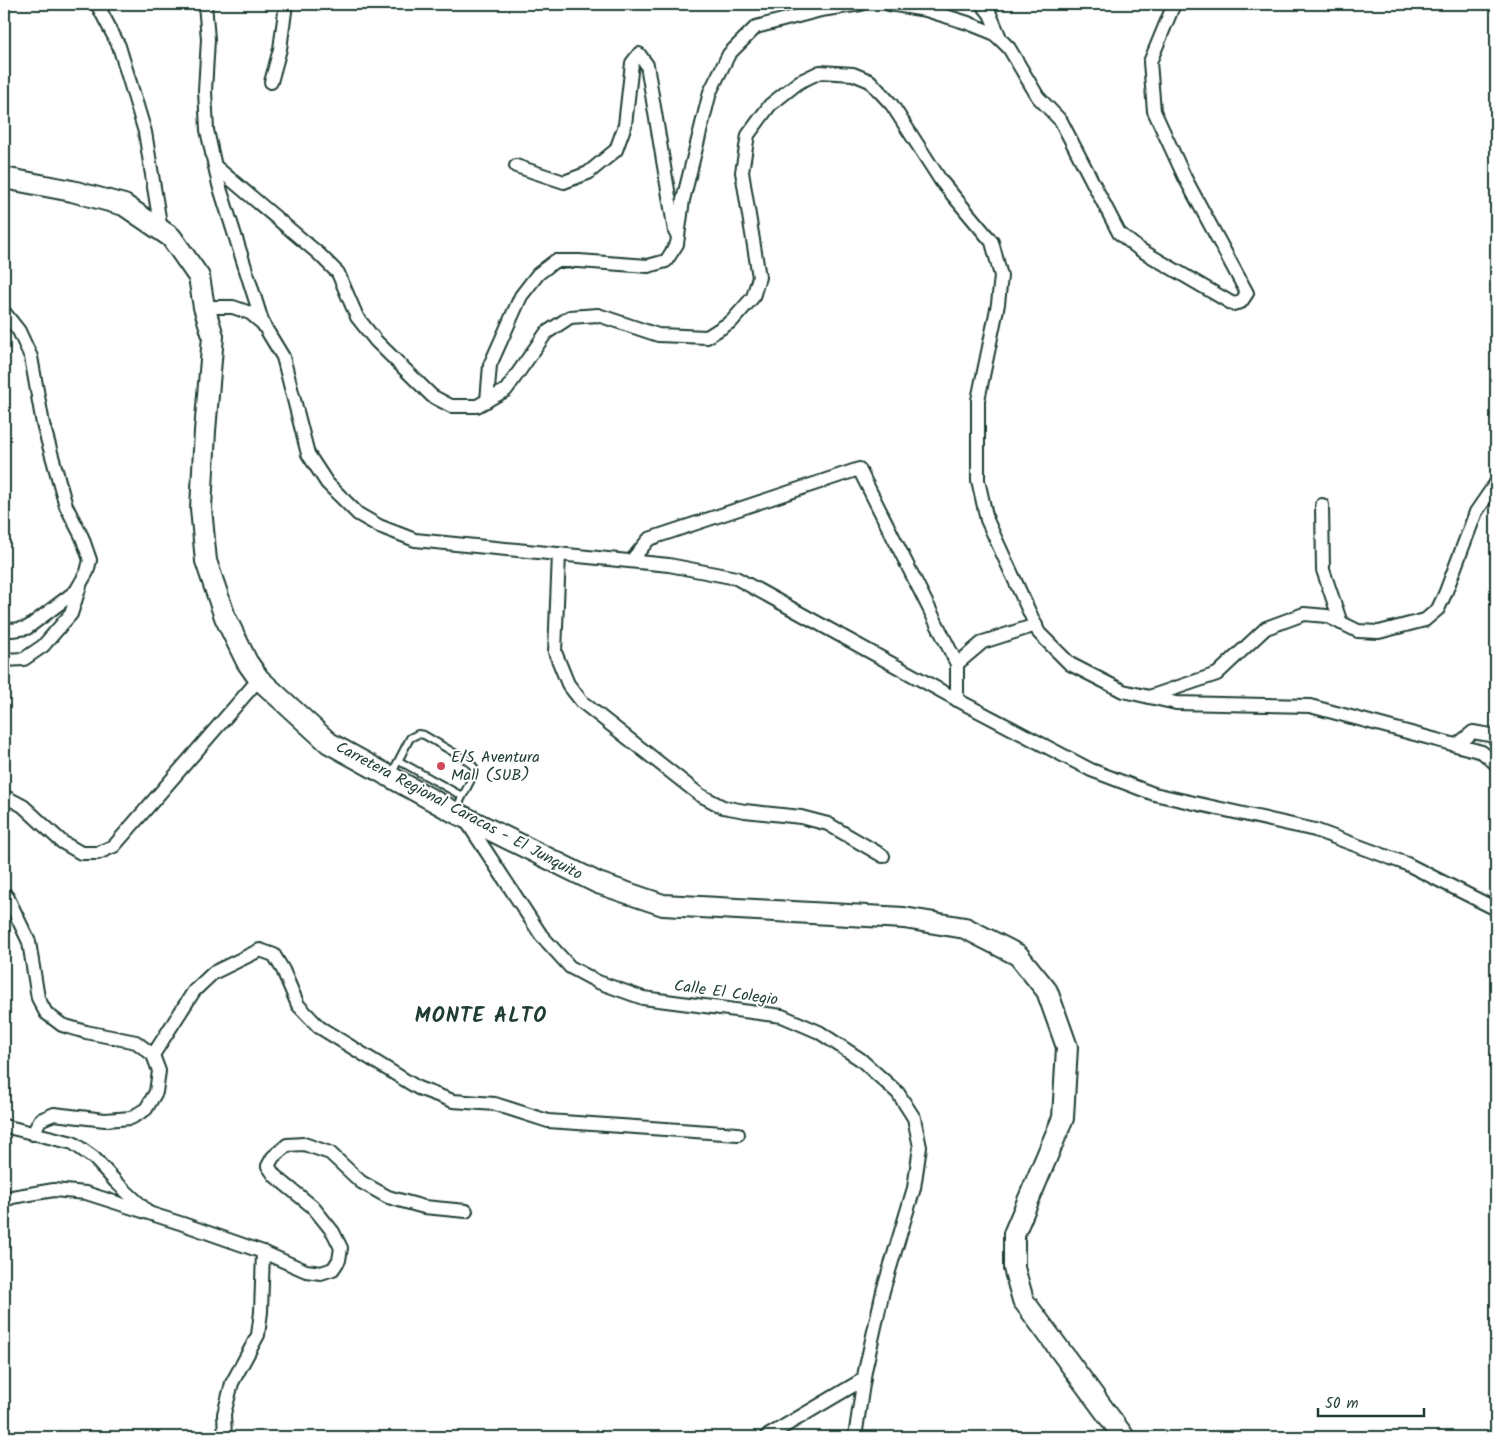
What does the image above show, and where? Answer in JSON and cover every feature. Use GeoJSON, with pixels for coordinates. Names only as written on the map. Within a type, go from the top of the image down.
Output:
{"type":"FeatureCollection","features":[{"type":"Feature","properties":{"kind":"main road","name":"Carretera Regional Caracas - El Junquito"},"geometry":{"type":"LineString","coordinates":[[4,178],[72,191],[124,205],[172,237],[199,277],[204,308],[213,336],[201,508],[206,561],[225,617],[247,662],[259,679],[329,743],[394,769],[460,809],[598,883],[663,905],[904,918],[965,928],[1018,955],[1047,991],[1067,1047],[1063,1118],[1014,1234],[1014,1268],[1023,1300],[1124,1437]]}},
{"type":"Feature","properties":{"kind":"street"},"geometry":{"type":"LineString","coordinates":[[97,4],[119,46],[145,132],[160,230]]}},
{"type":"Feature","properties":{"kind":"street"},"geometry":{"type":"LineString","coordinates":[[205,4],[208,39],[205,91],[207,130],[219,185],[263,324],[283,356],[308,454],[327,483],[358,514],[379,526],[415,540],[669,565],[736,578],[957,700],[1100,773],[1154,794],[1315,830],[1407,864],[1496,909]]}},
{"type":"Feature","properties":{"kind":"street"},"geometry":{"type":"LineString","coordinates":[[271,82],[280,49],[286,4]]}},
{"type":"Feature","properties":{"kind":"street"},"geometry":{"type":"LineString","coordinates":[[487,401],[490,365],[522,296],[538,274],[555,261],[648,266],[666,261],[677,244],[683,200],[710,92],[729,54],[756,27],[821,10],[861,4]]}},
{"type":"Feature","properties":{"kind":"street"},"geometry":{"type":"LineString","coordinates":[[889,4],[926,10],[993,33],[1009,48],[1038,97],[1060,121],[1118,232],[1139,250],[1233,304],[1241,302],[1247,293],[1185,178],[1154,111],[1150,62],[1174,4]]}},
{"type":"Feature","properties":{"kind":"street"},"geometry":{"type":"LineString","coordinates":[[982,4],[990,14],[1000,40]]}},
{"type":"Feature","properties":{"kind":"street"},"geometry":{"type":"LineString","coordinates":[[516,166],[564,182],[588,172],[616,150],[625,125],[632,63],[639,54],[647,64],[677,244]]}},
{"type":"Feature","properties":{"kind":"street"},"geometry":{"type":"LineString","coordinates":[[215,166],[319,254],[338,273],[357,317],[376,341],[432,396],[451,406],[477,406],[506,390],[546,332],[570,317],[598,316],[658,335],[707,337],[732,321],[753,297],[759,277],[742,172],[748,135],[770,105],[799,82],[820,72],[853,74],[870,81],[892,105],[941,181],[992,242],[1001,276],[998,304],[978,400],[978,480],[987,520],[1039,633],[1070,664],[1123,691],[1176,703],[1310,706],[1482,752],[1496,764]]}},
{"type":"Feature","properties":{"kind":"street"},"geometry":{"type":"LineString","coordinates":[[204,308],[233,307],[250,313],[263,324]]}},
{"type":"Feature","properties":{"kind":"street"},"geometry":{"type":"LineString","coordinates":[[4,312],[19,331],[31,357],[43,424],[66,506],[82,537],[90,560],[87,572],[76,591],[27,628],[12,630],[4,628]]}},
{"type":"Feature","properties":{"kind":"street"},"geometry":{"type":"LineString","coordinates":[[631,561],[649,539],[859,469],[957,664],[957,700]]}},
{"type":"Feature","properties":{"kind":"street"},"geometry":{"type":"LineString","coordinates":[[1149,697],[1217,674],[1266,628],[1304,614],[1326,616],[1358,631],[1379,632],[1425,620],[1438,609],[1476,512],[1496,483]]}},
{"type":"Feature","properties":{"kind":"street"},"geometry":{"type":"LineString","coordinates":[[1322,505],[1323,570],[1341,623]]}},
{"type":"Feature","properties":{"kind":"street"},"geometry":{"type":"LineString","coordinates":[[559,554],[554,652],[568,684],[582,702],[700,795],[724,807],[801,818],[828,824],[883,856]]}},
{"type":"Feature","properties":{"kind":"street"},"geometry":{"type":"LineString","coordinates":[[4,660],[24,659],[43,646],[71,614],[83,579]]}},
{"type":"Feature","properties":{"kind":"street"},"geometry":{"type":"LineString","coordinates":[[957,664],[983,642],[1036,625]]}},
{"type":"Feature","properties":{"kind":"street"},"geometry":{"type":"LineString","coordinates":[[4,796],[23,806],[62,842],[81,853],[98,853],[106,850],[114,846],[259,679]]}},
{"type":"Feature","properties":{"kind":"street"},"geometry":{"type":"LineString","coordinates":[[1457,745],[1473,732],[1490,735],[1496,739]]}},
{"type":"Feature","properties":{"kind":"street","name":"Calle El Colegio"},"geometry":{"type":"LineString","coordinates":[[460,809],[541,935],[570,967],[598,982],[643,998],[782,1016],[819,1032],[860,1059],[898,1093],[914,1118],[920,1147],[914,1188],[882,1291],[864,1379],[855,1437]]}},
{"type":"Feature","properties":{"kind":"street"},"geometry":{"type":"LineString","coordinates":[[4,894],[8,898],[28,942],[38,998],[46,1013],[62,1025],[136,1042],[153,1055],[160,1071],[156,1092],[146,1109],[131,1118],[106,1120],[54,1114],[40,1120],[33,1134]]}},
{"type":"Feature","properties":{"kind":"street"},"geometry":{"type":"LineString","coordinates":[[153,1055],[194,991],[212,973],[260,950],[274,955],[298,1004],[319,1028],[418,1088],[453,1101],[495,1104],[548,1121],[738,1134]]}},
{"type":"Feature","properties":{"kind":"street"},"geometry":{"type":"LineString","coordinates":[[4,1126],[73,1143],[94,1158],[116,1182],[150,1213]]}},
{"type":"Feature","properties":{"kind":"street"},"geometry":{"type":"LineString","coordinates":[[4,1202],[12,1197],[54,1190],[86,1193],[263,1252],[306,1272],[321,1273],[333,1269],[338,1260],[340,1248],[333,1232],[313,1207],[275,1176],[268,1166],[272,1157],[286,1145],[304,1144],[330,1153],[361,1182],[388,1198],[424,1207],[466,1211]]}},
{"type":"Feature","properties":{"kind":"street"},"geometry":{"type":"LineString","coordinates":[[225,1437],[224,1414],[232,1383],[258,1334],[261,1312],[263,1252]]}},
{"type":"Feature","properties":{"kind":"street"},"geometry":{"type":"LineString","coordinates":[[766,1437],[864,1379]]}},
{"type":"Feature","properties":{"kind":"lane"},"geometry":{"type":"LineString","coordinates":[[394,769],[410,738],[418,734],[424,735],[468,761],[474,766],[474,774],[460,809]]}},
{"type":"Feature","properties":{"kind":"place","name":"E/S Aventura Mall (SUB)"},"geometry":{"type":"Point","coordinates":[441,766]}},
{"type":"Feature","properties":{"kind":"district","name":"MONTE ALTO"},"geometry":{"type":"Point","coordinates":[481,1016]}}]}
